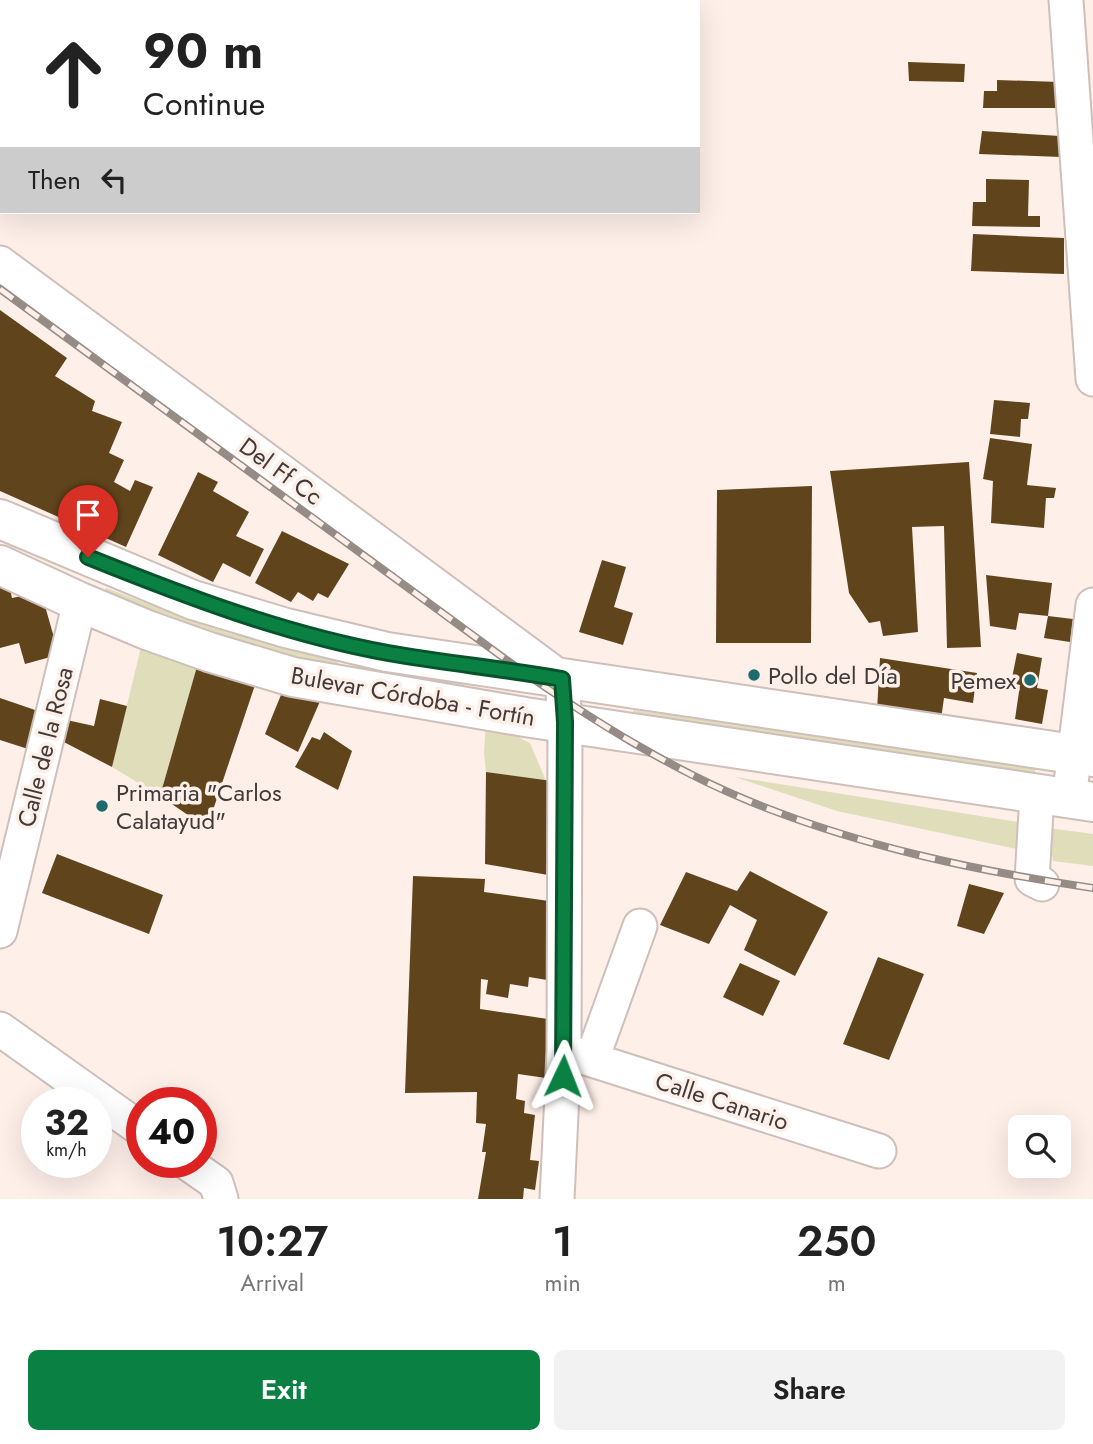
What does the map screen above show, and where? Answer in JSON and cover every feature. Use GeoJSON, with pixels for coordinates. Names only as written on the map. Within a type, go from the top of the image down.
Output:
{"type":"FeatureCollection","features":[{"type":"Feature","properties":{"kind":"main road","name":"Bulevar Córdoba - Fortín"},"geometry":{"type":"LineString","coordinates":[[0,519],[193,600],[286,628],[387,652],[1085,756]]}},
{"type":"Feature","properties":{"kind":"main road","name":"Bulevar Córdoba - Fortín"},"geometry":{"type":"LineString","coordinates":[[0,565],[147,630],[293,677],[525,717],[1066,799]]}},
{"type":"Feature","properties":{"kind":"main road"},"geometry":{"type":"LineString","coordinates":[[380,694],[387,652]]}},
{"type":"Feature","properties":{"kind":"street"},"geometry":{"type":"LineString","coordinates":[[1066,0],[1093,379]]}},
{"type":"Feature","properties":{"kind":"street","name":"Del Ff Cc"},"geometry":{"type":"LineString","coordinates":[[0,263],[562,679]]}},
{"type":"Feature","properties":{"kind":"street","name":"Calle de la Rosa"},"geometry":{"type":"LineString","coordinates":[[0,931],[80,602]]}},
{"type":"Feature","properties":{"kind":"street"},"geometry":{"type":"LineString","coordinates":[[1042,884],[1031,879],[1085,756],[1093,605]]}},
{"type":"Feature","properties":{"kind":"street"},"geometry":{"type":"LineString","coordinates":[[523,672],[525,717],[564,764]]}},
{"type":"Feature","properties":{"kind":"street"},"geometry":{"type":"LineString","coordinates":[[557,1199],[578,1055],[562,679]]}},
{"type":"Feature","properties":{"kind":"street"},"geometry":{"type":"LineString","coordinates":[[578,1055],[640,926]]}},
{"type":"Feature","properties":{"kind":"street"},"geometry":{"type":"LineString","coordinates":[[0,1029],[126,1119]]}},
{"type":"Feature","properties":{"kind":"street","name":"Calle Canario"},"geometry":{"type":"LineString","coordinates":[[578,1055],[880,1151]]}},
{"type":"Feature","properties":{"kind":"street"},"geometry":{"type":"LineString","coordinates":[[208,1178],[216,1184],[221,1199]]}},
{"type":"Feature","properties":{"kind":"shaded area"},"geometry":{"type":"Polygon","coordinates":[[[106,588],[226,632],[338,661],[336,669],[224,638],[104,595],[106,588]]]}},
{"type":"Feature","properties":{"kind":"shaded area"},"geometry":{"type":"Polygon","coordinates":[[[142,643],[198,663],[160,796],[112,767],[142,643]]]}},
{"type":"Feature","properties":{"kind":"shaded area"},"geometry":{"type":"Polygon","coordinates":[[[633,710],[1036,764],[1035,773],[633,717],[633,710]]]}},
{"type":"Feature","properties":{"kind":"shaded area"},"geometry":{"type":"Polygon","coordinates":[[[486,721],[530,743],[546,781],[486,772],[486,721]]]}},
{"type":"Feature","properties":{"kind":"shaded area"},"geometry":{"type":"Polygon","coordinates":[[[735,777],[1018,822],[1022,850],[837,811],[735,777]]]}},
{"type":"Feature","properties":{"kind":"shaded area"},"geometry":{"type":"Polygon","coordinates":[[[1048,828],[1093,834],[1093,866],[1053,861],[1048,828]]]}},
{"type":"Feature","properties":{"kind":"building"},"geometry":{"type":"Polygon","coordinates":[[[908,62],[965,64],[964,82],[909,81],[908,62]]]}},
{"type":"Feature","properties":{"kind":"building"},"geometry":{"type":"Polygon","coordinates":[[[997,80],[1059,82],[1060,108],[983,108],[984,91],[997,91],[997,80]]]}},
{"type":"Feature","properties":{"kind":"building"},"geometry":{"type":"Polygon","coordinates":[[[982,131],[1060,136],[1061,157],[979,154],[982,131]]]}},
{"type":"Feature","properties":{"kind":"building"},"geometry":{"type":"Polygon","coordinates":[[[986,179],[1029,180],[1028,216],[1040,216],[1040,227],[972,226],[973,202],[986,202],[986,179]]]}},
{"type":"Feature","properties":{"kind":"building"},"geometry":{"type":"Polygon","coordinates":[[[973,234],[1064,238],[1064,274],[971,271],[973,234]]]}},
{"type":"Feature","properties":{"kind":"building"},"geometry":{"type":"Polygon","coordinates":[[[0,310],[67,358],[55,376],[95,401],[92,411],[122,422],[109,453],[124,460],[114,482],[130,491],[135,480],[153,487],[126,547],[0,491],[0,310]]]}},
{"type":"Feature","properties":{"kind":"building"},"geometry":{"type":"Polygon","coordinates":[[[994,400],[1030,403],[1028,419],[1021,419],[1020,437],[990,434],[994,400]]]}},
{"type":"Feature","properties":{"kind":"building"},"geometry":{"type":"Polygon","coordinates":[[[990,438],[1032,444],[1027,485],[1056,488],[1054,498],[1046,498],[1044,528],[991,523],[993,481],[983,479],[990,438]]]}},
{"type":"Feature","properties":{"kind":"building"},"geometry":{"type":"Polygon","coordinates":[[[969,462],[981,647],[947,648],[944,526],[912,527],[918,632],[883,636],[880,621],[869,623],[849,593],[830,471],[969,462]]]}},
{"type":"Feature","properties":{"kind":"building"},"geometry":{"type":"Polygon","coordinates":[[[198,472],[218,482],[213,491],[249,512],[236,536],[264,549],[250,577],[223,563],[213,582],[158,555],[198,472]]]}},
{"type":"Feature","properties":{"kind":"building"},"geometry":{"type":"Polygon","coordinates":[[[812,486],[811,643],[716,643],[717,490],[812,486]]]}},
{"type":"Feature","properties":{"kind":"building"},"geometry":{"type":"Polygon","coordinates":[[[282,531],[349,564],[328,598],[318,593],[313,601],[298,592],[291,602],[255,583],[282,531]]]}},
{"type":"Feature","properties":{"kind":"building"},"geometry":{"type":"Polygon","coordinates":[[[602,560],[626,567],[614,607],[633,613],[623,645],[579,632],[602,560]]]}},
{"type":"Feature","properties":{"kind":"building"},"geometry":{"type":"Polygon","coordinates":[[[986,575],[1052,583],[1048,616],[1019,613],[1016,630],[990,626],[986,575]]]}},
{"type":"Feature","properties":{"kind":"building"},"geometry":{"type":"Polygon","coordinates":[[[9,584],[12,598],[41,592],[57,648],[54,656],[25,664],[19,643],[0,648],[0,586],[9,584]]]}},
{"type":"Feature","properties":{"kind":"building"},"geometry":{"type":"Polygon","coordinates":[[[1048,616],[1073,619],[1070,642],[1044,638],[1048,616]]]}},
{"type":"Feature","properties":{"kind":"building"},"geometry":{"type":"Polygon","coordinates":[[[1017,653],[1042,658],[1037,688],[1048,690],[1042,724],[1015,719],[1020,685],[1011,683],[1017,653]]]}},
{"type":"Feature","properties":{"kind":"building"},"geometry":{"type":"Polygon","coordinates":[[[880,658],[977,673],[973,703],[944,698],[941,719],[877,710],[880,658]]]}},
{"type":"Feature","properties":{"kind":"building"},"geometry":{"type":"Polygon","coordinates":[[[198,663],[255,685],[207,828],[160,796],[198,663]]]}},
{"type":"Feature","properties":{"kind":"building"},"geometry":{"type":"Polygon","coordinates":[[[283,690],[321,699],[298,752],[265,734],[283,690]]]}},
{"type":"Feature","properties":{"kind":"building"},"geometry":{"type":"Polygon","coordinates":[[[0,698],[38,711],[28,749],[0,740],[0,698]]]}},
{"type":"Feature","properties":{"kind":"building"},"geometry":{"type":"Polygon","coordinates":[[[100,699],[127,706],[112,767],[58,739],[62,719],[94,726],[100,699]]]}},
{"type":"Feature","properties":{"kind":"building"},"geometry":{"type":"Polygon","coordinates":[[[324,732],[352,751],[338,790],[295,767],[312,737],[320,740],[324,732]]]}},
{"type":"Feature","properties":{"kind":"building"},"geometry":{"type":"Polygon","coordinates":[[[486,772],[552,781],[548,875],[485,864],[486,772]]]}},
{"type":"Feature","properties":{"kind":"building"},"geometry":{"type":"Polygon","coordinates":[[[57,854],[163,895],[149,934],[42,893],[57,854]]]}},
{"type":"Feature","properties":{"kind":"building"},"geometry":{"type":"Polygon","coordinates":[[[750,871],[828,912],[795,976],[744,950],[757,920],[730,905],[709,944],[660,925],[686,872],[737,891],[750,871]]]}},
{"type":"Feature","properties":{"kind":"building"},"geometry":{"type":"Polygon","coordinates":[[[413,876],[485,879],[484,892],[549,901],[547,980],[529,977],[528,987],[510,984],[508,998],[486,994],[488,980],[481,979],[480,1009],[548,1019],[546,1078],[518,1074],[516,1099],[525,1101],[524,1113],[535,1115],[530,1160],[539,1161],[535,1190],[524,1188],[523,1199],[478,1199],[486,1152],[482,1152],[486,1124],[476,1123],[477,1092],[405,1093],[413,876]]]}},
{"type":"Feature","properties":{"kind":"building"},"geometry":{"type":"Polygon","coordinates":[[[969,884],[1004,893],[984,934],[957,926],[969,884]]]}},
{"type":"Feature","properties":{"kind":"building"},"geometry":{"type":"Polygon","coordinates":[[[878,957],[924,974],[889,1060],[843,1044],[878,957]]]}},
{"type":"Feature","properties":{"kind":"building"},"geometry":{"type":"Polygon","coordinates":[[[740,963],[780,981],[763,1016],[723,997],[740,963]]]}},
{"type":"Feature","properties":{"kind":"railway"},"geometry":{"type":"LineString","coordinates":[[0,289],[523,672],[661,759],[749,801],[875,844],[1005,874],[1093,888]]}},
{"type":"Feature","properties":{"kind":"place","name":"Pollo del Día"},"geometry":{"type":"Point","coordinates":[754,675]}},
{"type":"Feature","properties":{"kind":"place","name":"Pemex"},"geometry":{"type":"Point","coordinates":[1030,680]}},
{"type":"Feature","properties":{"kind":"place","name":"Primaria \"Carlos Calatayud\""},"geometry":{"type":"Point","coordinates":[102,806]}},
{"type":"Feature","properties":{"kind":"route"},"geometry":{"type":"LineString","coordinates":[[88,557],[193,600],[286,628],[387,652],[562,679],[565,722],[563,1076]]}}]}
